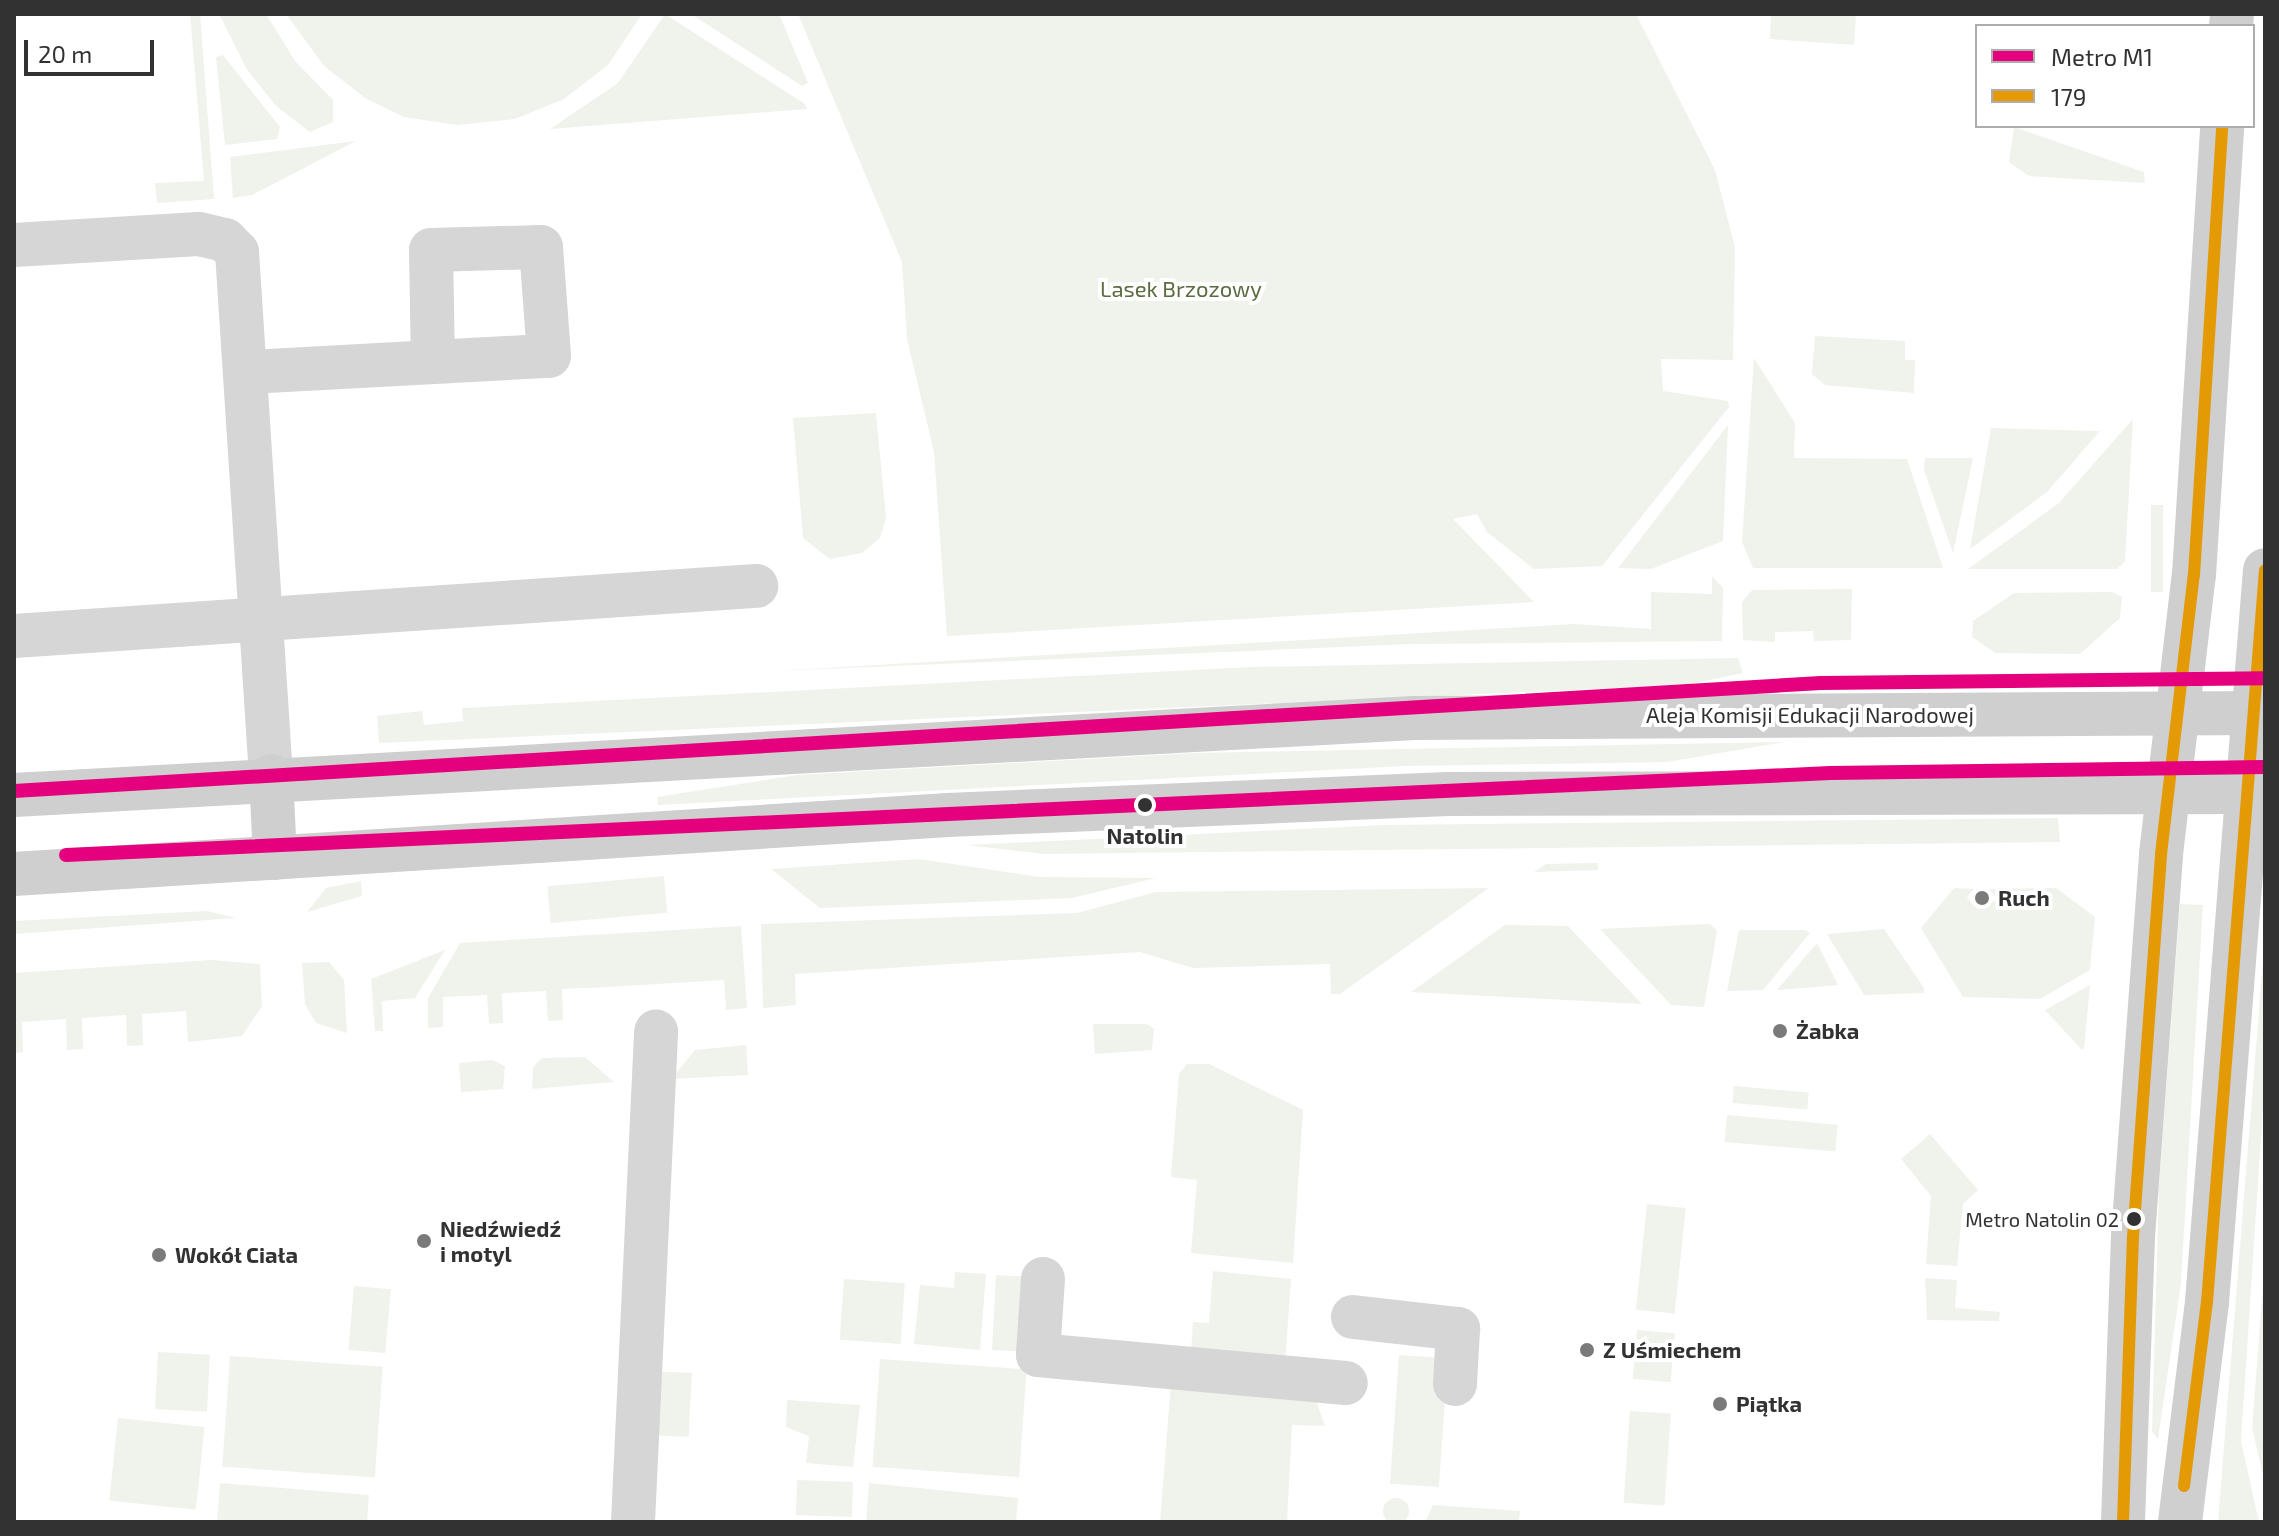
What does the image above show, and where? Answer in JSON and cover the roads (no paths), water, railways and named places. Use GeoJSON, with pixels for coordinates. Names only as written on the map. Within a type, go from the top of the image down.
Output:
{"type":"FeatureCollection","features":[{"type":"Feature","properties":{"kind":"street"},"geometry":{"type":"LineString","coordinates":[[2123,1522],[2133,1237],[2168,790],[2201,487],[2222,128]]}},
{"type":"Feature","properties":{"kind":"street"},"geometry":{"type":"LineString","coordinates":[[14,245],[199,234],[225,240],[242,264],[275,858]]}},
{"type":"Feature","properties":{"kind":"street"},"geometry":{"type":"LineString","coordinates":[[249,372],[433,361]]}},
{"type":"Feature","properties":{"kind":"street"},"geometry":{"type":"LineString","coordinates":[[2180,1522],[2207,1302],[2255,792],[2265,570]]}},
{"type":"Feature","properties":{"kind":"street"},"geometry":{"type":"LineString","coordinates":[[14,636],[756,586]]}},
{"type":"Feature","properties":{"kind":"street","name":"Aleja Komisji Edukacji Narodowej"},"geometry":{"type":"LineString","coordinates":[[14,795],[271,776],[1414,718],[2259,713]]}},
{"type":"Feature","properties":{"kind":"street"},"geometry":{"type":"LineString","coordinates":[[14,874],[948,815],[1448,794],[2255,792]]}},
{"type":"Feature","properties":{"kind":"street"},"geometry":{"type":"LineString","coordinates":[[633,1522],[656,1032]]}},
{"type":"Feature","properties":{"kind":"street"},"geometry":{"type":"LineString","coordinates":[[1043,1279],[1038,1355],[1346,1383]]}},
{"type":"Feature","properties":{"kind":"street"},"geometry":{"type":"LineString","coordinates":[[1353,1317],[1458,1329],[1455,1384]]}},
{"type":"Feature","properties":{"kind":"metro line","name":"M1"},"geometry":{"type":"LineString","coordinates":[[14,791],[1821,683],[2265,678]]}},
{"type":"Feature","properties":{"kind":"metro line","name":"M1"},"geometry":{"type":"LineString","coordinates":[[66,855],[1830,773],[2265,767]]}},
{"type":"Feature","properties":{"kind":"place","name":"Natolin"},"geometry":{"type":"Point","coordinates":[1145,805]}},
{"type":"Feature","properties":{"kind":"place","name":"Ruch"},"geometry":{"type":"Point","coordinates":[1982,898]}},
{"type":"Feature","properties":{"kind":"place","name":"Żabka"},"geometry":{"type":"Point","coordinates":[1780,1031]}},
{"type":"Feature","properties":{"kind":"place","name":"Metro Natolin 02"},"geometry":{"type":"Point","coordinates":[2134,1219]}},
{"type":"Feature","properties":{"kind":"place","name":"Niedźwiedź i motyl"},"geometry":{"type":"Point","coordinates":[424,1241]}},
{"type":"Feature","properties":{"kind":"place","name":"Wokół Ciała"},"geometry":{"type":"Point","coordinates":[159,1255]}},
{"type":"Feature","properties":{"kind":"place","name":"Z Uśmiechem"},"geometry":{"type":"Point","coordinates":[1587,1350]}},
{"type":"Feature","properties":{"kind":"place","name":"Piątka"},"geometry":{"type":"Point","coordinates":[1720,1404]}},
{"type":"Feature","properties":{"kind":"park label","name":"Lasek Brzozowy"},"geometry":{"type":"Point","coordinates":[1181,289]}}]}
